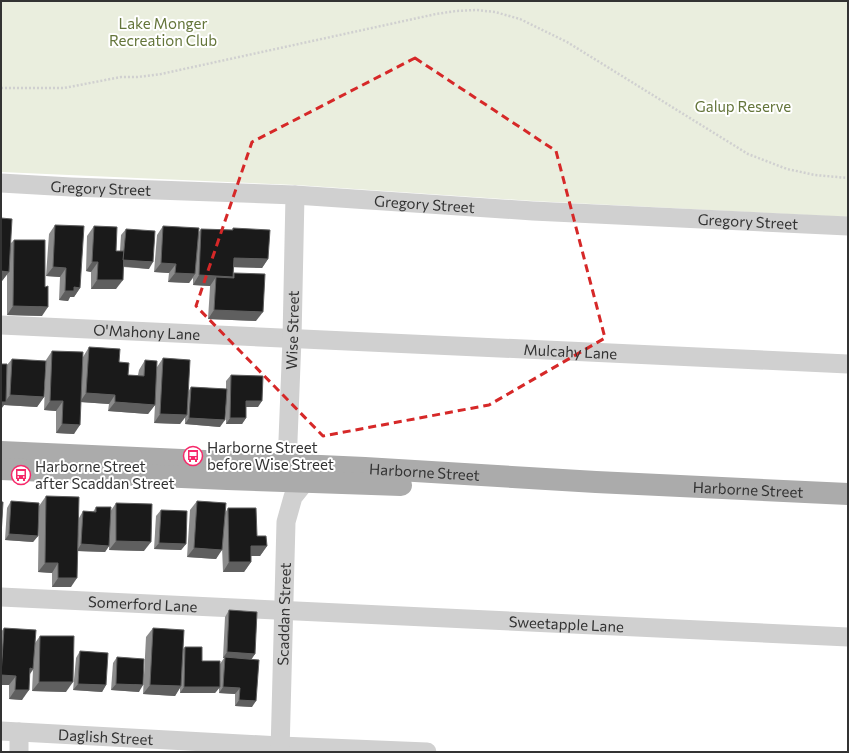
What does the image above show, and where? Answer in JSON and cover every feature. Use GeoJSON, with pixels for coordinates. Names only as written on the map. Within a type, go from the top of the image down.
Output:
{"type":"FeatureCollection","features":[{"type":"Feature","properties":{"kind":"main road","name":"Harborne Street"},"geometry":{"type":"LineString","coordinates":[[1,452],[365,468],[848,494]]}},
{"type":"Feature","properties":{"kind":"main road","name":"Harborne Street"},"geometry":{"type":"LineString","coordinates":[[1,469],[411,485],[596,496],[848,508]]}},
{"type":"Feature","properties":{"kind":"street","name":"Gregory Street"},"geometry":{"type":"LineString","coordinates":[[1,183],[295,195],[533,211],[848,226]]}},
{"type":"Feature","properties":{"kind":"street","name":"Wise Street"},"geometry":{"type":"LineString","coordinates":[[287,465],[292,338],[295,195]]}},
{"type":"Feature","properties":{"kind":"street","name":"O'Mahony Lane"},"geometry":{"type":"LineString","coordinates":[[1,325],[292,338]]}},
{"type":"Feature","properties":{"kind":"street","name":"Mulcahy Lane"},"geometry":{"type":"LineString","coordinates":[[292,338],[848,364]]}},
{"type":"Feature","properties":{"kind":"street","name":"Scaddan Street"},"geometry":{"type":"LineString","coordinates":[[280,749],[286,522],[293,497],[305,482]]}},
{"type":"Feature","properties":{"kind":"street","name":"Somerford Lane"},"geometry":{"type":"LineString","coordinates":[[1,597],[284,610]]}},
{"type":"Feature","properties":{"kind":"street","name":"Sweetapple Lane"},"geometry":{"type":"LineString","coordinates":[[284,610],[848,637]]}},
{"type":"Feature","properties":{"kind":"street","name":"Daglish Street"},"geometry":{"type":"LineString","coordinates":[[10,732],[280,749],[427,752]]}},
{"type":"Feature","properties":{"kind":"street"},"geometry":{"type":"LineString","coordinates":[[10,732],[19,752]]}},
{"type":"Feature","properties":{"kind":"path"},"geometry":{"type":"LineString","coordinates":[[1,88],[64,88],[121,77],[161,74],[436,14],[476,10],[496,12],[520,19],[567,42],[748,154],[787,169],[848,178]]}},
{"type":"Feature","properties":{"kind":"highlighted area"},"geometry":{"type":"Polygon","coordinates":[[[415,58],[556,151],[605,338],[489,405],[323,436],[196,306],[252,142],[415,58]]]}},
{"type":"Feature","properties":{"kind":"green space","name":"Galup Reserve"},"geometry":{"type":"Polygon","coordinates":[[[1,1],[848,1],[848,217],[533,201],[296,185],[1,172],[1,1]]]}},
{"type":"Feature","properties":{"kind":"building"},"geometry":{"type":"Polygon","coordinates":[[[1,218],[12,219],[9,272],[1,271],[1,218]]]}},
{"type":"Feature","properties":{"kind":"building"},"geometry":{"type":"Polygon","coordinates":[[[55,225],[84,226],[80,288],[74,287],[74,291],[65,291],[66,268],[53,267],[55,225]]]}},
{"type":"Feature","properties":{"kind":"building"},"geometry":{"type":"Polygon","coordinates":[[[94,226],[117,227],[116,251],[124,251],[123,280],[97,280],[98,262],[92,262],[94,226]]]}},
{"type":"Feature","properties":{"kind":"building"},"geometry":{"type":"Polygon","coordinates":[[[163,226],[199,228],[195,274],[175,273],[176,264],[161,263],[163,226]]]}},
{"type":"Feature","properties":{"kind":"building"},"geometry":{"type":"Polygon","coordinates":[[[233,228],[270,230],[268,259],[234,258],[233,277],[199,275],[201,229],[233,230],[233,228]]]}},
{"type":"Feature","properties":{"kind":"building"},"geometry":{"type":"Polygon","coordinates":[[[126,229],[155,231],[153,262],[123,260],[126,229]]]}},
{"type":"Feature","properties":{"kind":"building"},"geometry":{"type":"Polygon","coordinates":[[[14,240],[45,240],[45,287],[48,286],[48,307],[13,306],[14,240]]]}},
{"type":"Feature","properties":{"kind":"building"},"geometry":{"type":"Polygon","coordinates":[[[234,273],[265,274],[263,312],[214,310],[216,277],[234,278],[234,273]]]}},
{"type":"Feature","properties":{"kind":"building"},"geometry":{"type":"Polygon","coordinates":[[[89,347],[120,349],[119,362],[129,363],[128,375],[144,376],[145,360],[157,361],[155,405],[115,402],[115,395],[86,393],[89,347]]]}},
{"type":"Feature","properties":{"kind":"building"},"geometry":{"type":"Polygon","coordinates":[[[52,351],[83,352],[80,425],[62,424],[63,401],[50,401],[52,351]]]}},
{"type":"Feature","properties":{"kind":"building"},"geometry":{"type":"Polygon","coordinates":[[[163,358],[190,360],[187,415],[160,414],[163,358]]]}},
{"type":"Feature","properties":{"kind":"building"},"geometry":{"type":"Polygon","coordinates":[[[12,359],[46,361],[44,397],[10,395],[12,359]]]}},
{"type":"Feature","properties":{"kind":"building"},"geometry":{"type":"Polygon","coordinates":[[[1,364],[7,364],[6,402],[1,402],[1,364]]]}},
{"type":"Feature","properties":{"kind":"building"},"geometry":{"type":"Polygon","coordinates":[[[231,375],[263,376],[262,401],[246,401],[246,418],[230,418],[231,375]]]}},
{"type":"Feature","properties":{"kind":"building"},"geometry":{"type":"Polygon","coordinates":[[[191,387],[227,389],[225,420],[189,418],[191,387]]]}},
{"type":"Feature","properties":{"kind":"building"},"geometry":{"type":"Polygon","coordinates":[[[46,496],[79,497],[77,578],[58,578],[58,563],[45,563],[46,496]]]}},
{"type":"Feature","properties":{"kind":"building"},"geometry":{"type":"Polygon","coordinates":[[[11,501],[39,503],[38,536],[9,534],[11,501]]]}},
{"type":"Feature","properties":{"kind":"building"},"geometry":{"type":"Polygon","coordinates":[[[197,501],[226,503],[222,550],[194,548],[197,501]]]}},
{"type":"Feature","properties":{"kind":"building"},"geometry":{"type":"Polygon","coordinates":[[[1,502],[3,502],[1,536],[1,502]]]}},
{"type":"Feature","properties":{"kind":"building"},"geometry":{"type":"Polygon","coordinates":[[[116,503],[152,504],[151,542],[116,541],[116,503]]]}},
{"type":"Feature","properties":{"kind":"building"},"geometry":{"type":"Polygon","coordinates":[[[96,507],[111,507],[109,546],[81,544],[83,511],[96,512],[96,507]]]}},
{"type":"Feature","properties":{"kind":"building"},"geometry":{"type":"Polygon","coordinates":[[[228,508],[256,508],[257,536],[266,536],[267,546],[251,546],[251,562],[229,562],[228,508]]]}},
{"type":"Feature","properties":{"kind":"building"},"geometry":{"type":"Polygon","coordinates":[[[161,510],[187,511],[186,544],[159,543],[161,510]]]}},
{"type":"Feature","properties":{"kind":"building"},"geometry":{"type":"Polygon","coordinates":[[[229,610],[257,612],[255,654],[227,652],[229,610]]]}},
{"type":"Feature","properties":{"kind":"building"},"geometry":{"type":"Polygon","coordinates":[[[4,628],[36,630],[33,669],[30,668],[29,690],[15,690],[16,676],[1,675],[4,628]]]}},
{"type":"Feature","properties":{"kind":"building"},"geometry":{"type":"Polygon","coordinates":[[[153,628],[184,630],[181,686],[150,685],[153,628]]]}},
{"type":"Feature","properties":{"kind":"building"},"geometry":{"type":"Polygon","coordinates":[[[40,636],[74,636],[73,682],[39,682],[40,636]]]}},
{"type":"Feature","properties":{"kind":"building"},"geometry":{"type":"Polygon","coordinates":[[[185,647],[202,647],[202,661],[220,661],[220,687],[184,687],[185,647]]]}},
{"type":"Feature","properties":{"kind":"building"},"geometry":{"type":"Polygon","coordinates":[[[80,651],[108,653],[106,685],[78,684],[80,651]]]}},
{"type":"Feature","properties":{"kind":"building"},"geometry":{"type":"Polygon","coordinates":[[[117,657],[144,659],[143,685],[116,684],[117,657]]]}},
{"type":"Feature","properties":{"kind":"building"},"geometry":{"type":"Polygon","coordinates":[[[225,657],[259,660],[256,701],[239,700],[240,688],[223,687],[225,657]]]}},
{"type":"Feature","properties":{"kind":"place","name":"Harborne Street before Wise Street"},"geometry":{"type":"Point","coordinates":[193,456]}},
{"type":"Feature","properties":{"kind":"place","name":"Harborne Street after Scaddan Street"},"geometry":{"type":"Point","coordinates":[21,475]}},
{"type":"Feature","properties":{"kind":"park label","name":"Lake Monger Recreation Club"},"geometry":{"type":"Point","coordinates":[163,32]}}]}
